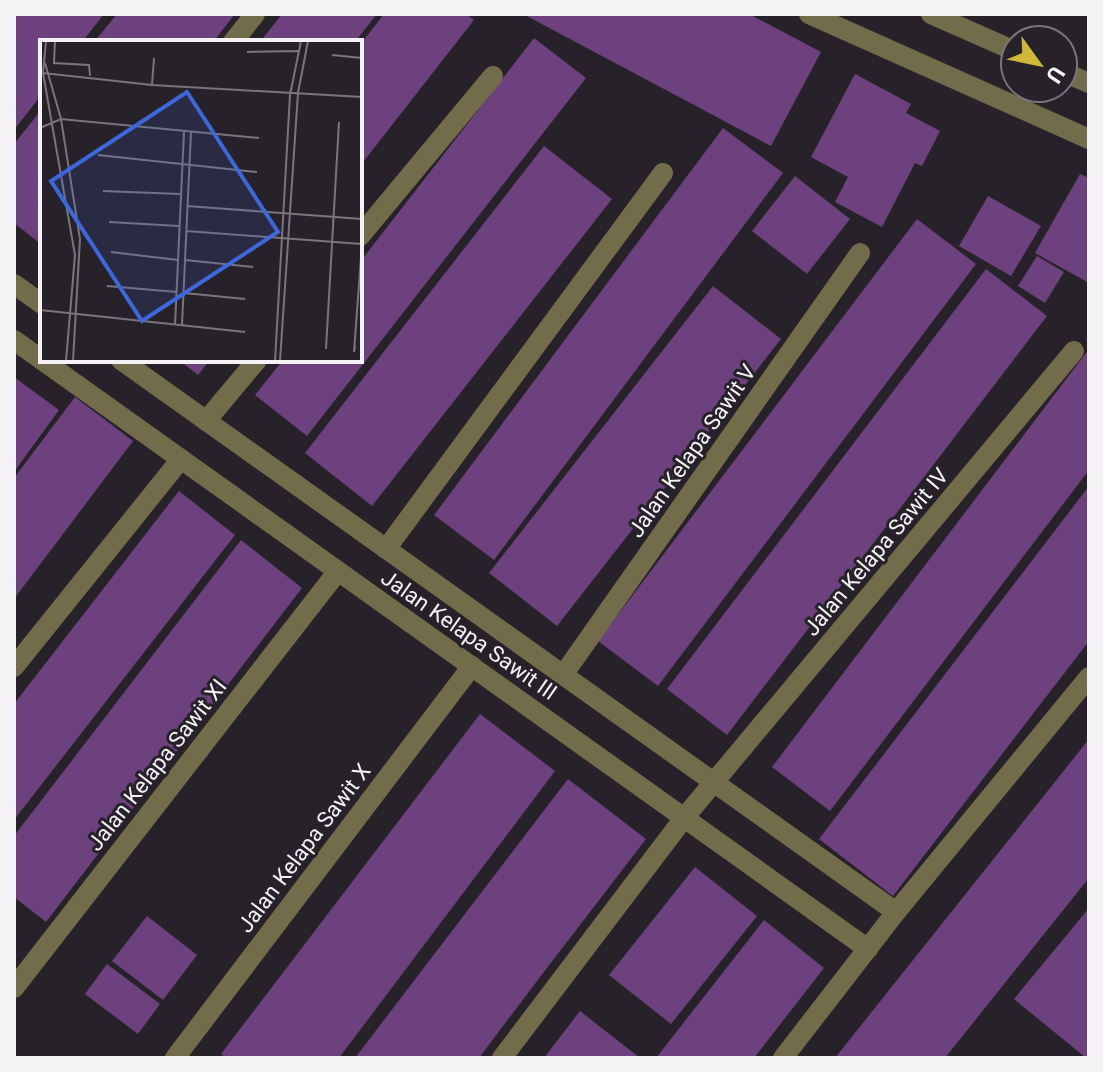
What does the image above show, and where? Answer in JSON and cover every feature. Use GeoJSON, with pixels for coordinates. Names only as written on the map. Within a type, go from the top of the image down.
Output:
{"type":"FeatureCollection","features":[{"type":"Feature","properties":{"kind":"street"},"geometry":{"type":"LineString","coordinates":[[235,40],[255,14]]}},
{"type":"Feature","properties":{"kind":"street"},"geometry":{"type":"LineString","coordinates":[[809,14],[1089,139]]}},
{"type":"Feature","properties":{"kind":"street"},"geometry":{"type":"LineString","coordinates":[[931,14],[999,44]]}},
{"type":"Feature","properties":{"kind":"street"},"geometry":{"type":"LineString","coordinates":[[362,234],[493,76]]}},
{"type":"Feature","properties":{"kind":"street"},"geometry":{"type":"LineString","coordinates":[[386,549],[663,173]]}},
{"type":"Feature","properties":{"kind":"street","name":"Jalan Kelapa Sawit V"},"geometry":{"type":"LineString","coordinates":[[563,675],[860,253]]}},
{"type":"Feature","properties":{"kind":"street"},"geometry":{"type":"LineString","coordinates":[[14,284],[39,296]]}},
{"type":"Feature","properties":{"kind":"street","name":"Jalan Kelapa Sawit III"},"geometry":{"type":"LineString","coordinates":[[14,340],[40,359]]}},
{"type":"Feature","properties":{"kind":"street","name":"Jalan Kelapa Sawit IV"},"geometry":{"type":"LineString","coordinates":[[502,1058],[684,818],[1074,351]]}},
{"type":"Feature","properties":{"kind":"street","name":"Jalan Kelapa Sawit III"},"geometry":{"type":"LineString","coordinates":[[45,362],[868,949]]}},
{"type":"Feature","properties":{"kind":"street","name":"Jalan Kelapa Sawit III"},"geometry":{"type":"LineString","coordinates":[[124,362],[896,912]]}},
{"type":"Feature","properties":{"kind":"street"},"geometry":{"type":"LineString","coordinates":[[206,421],[255,362]]}},
{"type":"Feature","properties":{"kind":"street"},"geometry":{"type":"LineString","coordinates":[[14,667],[181,459]]}},
{"type":"Feature","properties":{"kind":"street","name":"Jalan Kelapa Sawit XI"},"geometry":{"type":"LineString","coordinates":[[14,988],[338,571]]}},
{"type":"Feature","properties":{"kind":"street","name":"Jalan Kelapa Sawit X"},"geometry":{"type":"LineString","coordinates":[[175,1058],[472,666]]}},
{"type":"Feature","properties":{"kind":"street"},"geometry":{"type":"LineString","coordinates":[[783,1058],[896,912],[1089,677]]}},
{"type":"Feature","properties":{"kind":"building"},"geometry":{"type":"Polygon","coordinates":[[[18,14],[104,14],[84,40],[40,40],[40,97],[14,130],[14,19],[18,14]]]}},
{"type":"Feature","properties":{"kind":"building"},"geometry":{"type":"Polygon","coordinates":[[[117,14],[235,14],[215,40],[96,40],[117,14]]]}},
{"type":"Feature","properties":{"kind":"building"},"geometry":{"type":"Polygon","coordinates":[[[282,14],[377,14],[357,40],[262,40],[282,14]]]}},
{"type":"Feature","properties":{"kind":"building"},"geometry":{"type":"Polygon","coordinates":[[[384,14],[466,14],[474,20],[362,163],[362,42],[384,14]]]}},
{"type":"Feature","properties":{"kind":"building"},"geometry":{"type":"Polygon","coordinates":[[[523,14],[749,14],[821,52],[771,146],[523,14]]]}},
{"type":"Feature","properties":{"kind":"building"},"geometry":{"type":"Polygon","coordinates":[[[534,38],[586,78],[307,436],[255,395],[281,362],[362,362],[362,259],[534,38]]]}},
{"type":"Feature","properties":{"kind":"building"},"geometry":{"type":"Polygon","coordinates":[[[855,74],[911,104],[906,113],[940,131],[922,166],[915,163],[882,227],[835,202],[848,177],[811,157],[855,74]]]}},
{"type":"Feature","properties":{"kind":"building"},"geometry":{"type":"Polygon","coordinates":[[[40,112],[40,243],[14,223],[14,144],[40,112]]]}},
{"type":"Feature","properties":{"kind":"building"},"geometry":{"type":"Polygon","coordinates":[[[723,128],[783,173],[494,560],[434,515],[723,128]]]}},
{"type":"Feature","properties":{"kind":"building"},"geometry":{"type":"Polygon","coordinates":[[[544,146],[612,199],[372,506],[305,453],[544,146]]]}},
{"type":"Feature","properties":{"kind":"building"},"geometry":{"type":"Polygon","coordinates":[[[1080,174],[1089,178],[1089,283],[1035,253],[1080,174]]]}},
{"type":"Feature","properties":{"kind":"building"},"geometry":{"type":"Polygon","coordinates":[[[795,176],[850,219],[807,274],[752,231],[795,176]]]}},
{"type":"Feature","properties":{"kind":"building"},"geometry":{"type":"Polygon","coordinates":[[[988,196],[1041,226],[1011,276],[959,246],[988,196]]]}},
{"type":"Feature","properties":{"kind":"building"},"geometry":{"type":"Polygon","coordinates":[[[917,219],[976,264],[658,686],[598,641],[917,219]]]}},
{"type":"Feature","properties":{"kind":"building"},"geometry":{"type":"Polygon","coordinates":[[[1037,256],[1064,272],[1045,303],[1018,286],[1037,256]]]}},
{"type":"Feature","properties":{"kind":"building"},"geometry":{"type":"Polygon","coordinates":[[[986,269],[1047,316],[727,735],[667,689],[986,269]]]}},
{"type":"Feature","properties":{"kind":"building"},"geometry":{"type":"Polygon","coordinates":[[[713,286],[781,339],[557,626],[489,573],[713,286]]]}},
{"type":"Feature","properties":{"kind":"building"},"geometry":{"type":"Polygon","coordinates":[[[1089,349],[1089,470],[830,811],[772,767],[1089,349]]]}},
{"type":"Feature","properties":{"kind":"building"},"geometry":{"type":"Polygon","coordinates":[[[182,362],[208,362],[198,375],[182,362]]]}},
{"type":"Feature","properties":{"kind":"building"},"geometry":{"type":"Polygon","coordinates":[[[14,377],[59,410],[14,472],[14,377]]]}},
{"type":"Feature","properties":{"kind":"building"},"geometry":{"type":"Polygon","coordinates":[[[75,397],[133,441],[14,599],[14,478],[75,397]]]}},
{"type":"Feature","properties":{"kind":"building"},"geometry":{"type":"Polygon","coordinates":[[[1089,486],[1089,641],[893,896],[819,839],[1089,486]]]}},
{"type":"Feature","properties":{"kind":"building"},"geometry":{"type":"Polygon","coordinates":[[[179,491],[235,535],[14,820],[14,704],[179,491]]]}},
{"type":"Feature","properties":{"kind":"building"},"geometry":{"type":"Polygon","coordinates":[[[241,540],[302,588],[46,922],[14,897],[14,836],[241,540]]]}},
{"type":"Feature","properties":{"kind":"building"},"geometry":{"type":"Polygon","coordinates":[[[480,714],[555,771],[339,1058],[226,1058],[221,1054],[480,714]]]}},
{"type":"Feature","properties":{"kind":"building"},"geometry":{"type":"Polygon","coordinates":[[[1089,739],[1089,878],[945,1058],[835,1058],[1089,739]]]}},
{"type":"Feature","properties":{"kind":"building"},"geometry":{"type":"Polygon","coordinates":[[[568,779],[646,839],[479,1058],[355,1058],[568,779]]]}},
{"type":"Feature","properties":{"kind":"building"},"geometry":{"type":"Polygon","coordinates":[[[695,867],[757,916],[671,1024],[609,975],[695,867]]]}},
{"type":"Feature","properties":{"kind":"building"},"geometry":{"type":"Polygon","coordinates":[[[1089,908],[1089,1058],[1086,1058],[1014,999],[1089,908]]]}},
{"type":"Feature","properties":{"kind":"building"},"geometry":{"type":"Polygon","coordinates":[[[147,916],[197,955],[163,1000],[112,961],[147,916]]]}},
{"type":"Feature","properties":{"kind":"building"},"geometry":{"type":"Polygon","coordinates":[[[764,920],[824,968],[754,1058],[656,1058],[764,920]]]}},
{"type":"Feature","properties":{"kind":"building"},"geometry":{"type":"Polygon","coordinates":[[[107,964],[160,1004],[138,1034],[85,994],[107,964]]]}},
{"type":"Feature","properties":{"kind":"building"},"geometry":{"type":"Polygon","coordinates":[[[580,1011],[640,1058],[544,1058],[580,1011]]]}}]}
